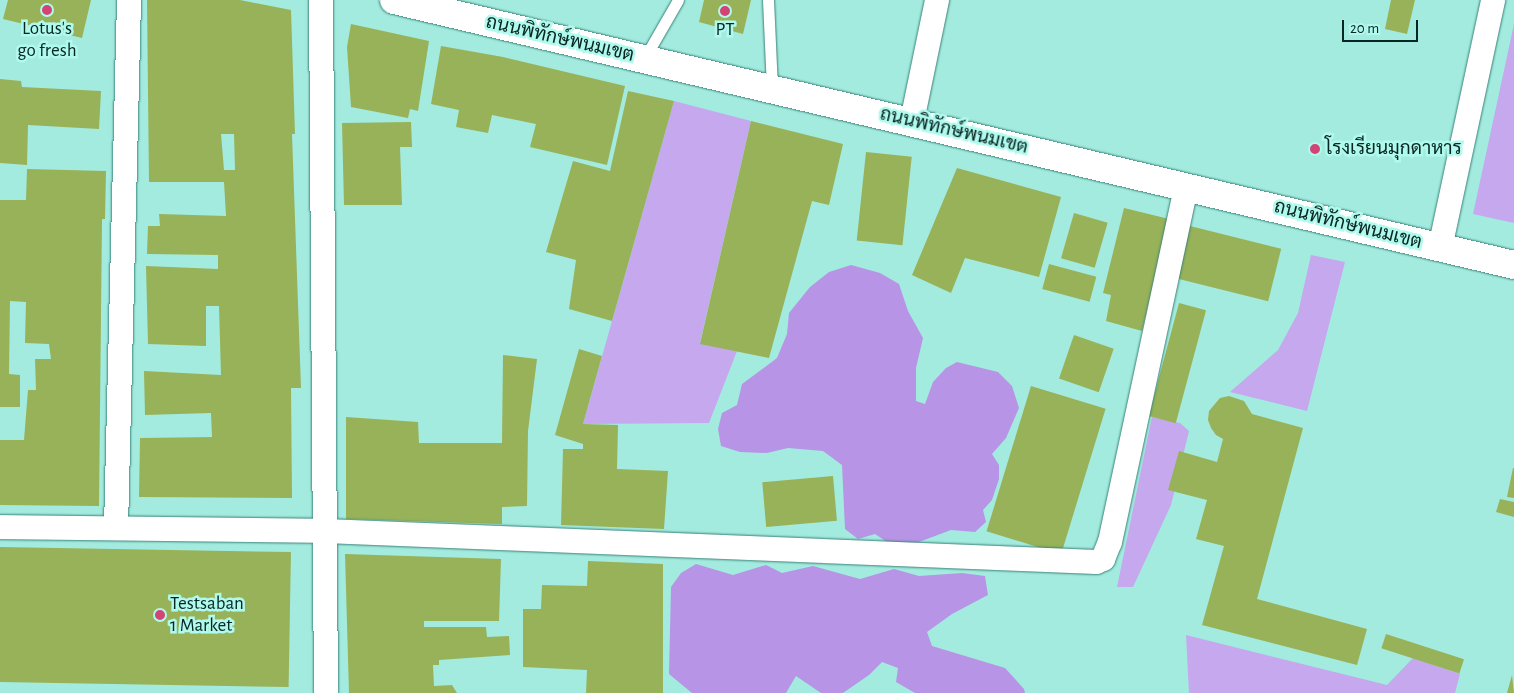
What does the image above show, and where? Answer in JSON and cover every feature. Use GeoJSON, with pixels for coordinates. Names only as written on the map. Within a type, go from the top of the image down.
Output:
{"type":"FeatureCollection","features":[{"type":"Feature","properties":{"kind":"main road","name":"ถนนพิทักษ์พนมเขต"},"geometry":{"type":"LineString","coordinates":[[394,0],[912,121],[1514,265]]}},
{"type":"Feature","properties":{"kind":"street"},"geometry":{"type":"LineString","coordinates":[[116,528],[130,0]]}},
{"type":"Feature","properties":{"kind":"street"},"geometry":{"type":"LineString","coordinates":[[321,0],[326,693]]}},
{"type":"Feature","properties":{"kind":"street"},"geometry":{"type":"LineString","coordinates":[[912,121],[937,0]]}},
{"type":"Feature","properties":{"kind":"street"},"geometry":{"type":"LineString","coordinates":[[1440,248],[1493,0]]}},
{"type":"Feature","properties":{"kind":"street"},"geometry":{"type":"LineString","coordinates":[[0,527],[325,531],[1085,562],[1103,559],[1110,542],[1186,186]]}},
{"type":"Feature","properties":{"kind":"lane"},"geometry":{"type":"LineString","coordinates":[[644,58],[678,0]]}},
{"type":"Feature","properties":{"kind":"lane"},"geometry":{"type":"LineString","coordinates":[[768,0],[772,88]]}},
{"type":"Feature","properties":{"kind":"shaded area"},"geometry":{"type":"Polygon","coordinates":[[[1514,24],[1514,223],[1473,214],[1514,24]]]}},
{"type":"Feature","properties":{"kind":"shaded area"},"geometry":{"type":"Polygon","coordinates":[[[674,101],[751,121],[700,343],[737,351],[709,423],[583,424],[674,101]]]}},
{"type":"Feature","properties":{"kind":"shaded area"},"geometry":{"type":"Polygon","coordinates":[[[1311,255],[1345,262],[1307,411],[1230,392],[1278,350],[1298,313],[1311,255]]]}},
{"type":"Feature","properties":{"kind":"shaded area"},"geometry":{"type":"Polygon","coordinates":[[[851,265],[880,273],[899,284],[908,311],[923,338],[916,368],[916,401],[925,404],[933,382],[946,368],[957,362],[998,372],[1012,386],[1019,408],[1006,438],[992,454],[999,465],[999,479],[992,500],[983,510],[986,522],[975,532],[951,530],[911,545],[887,542],[875,534],[858,539],[845,529],[842,465],[823,451],[788,448],[767,453],[740,452],[721,446],[718,429],[722,413],[737,405],[742,384],[777,358],[787,334],[789,313],[810,287],[829,272],[851,265]]]}},
{"type":"Feature","properties":{"kind":"shaded area"},"geometry":{"type":"Polygon","coordinates":[[[1152,417],[1180,423],[1189,431],[1171,505],[1133,587],[1117,587],[1152,417]]]}},
{"type":"Feature","properties":{"kind":"shaded area"},"geometry":{"type":"Polygon","coordinates":[[[696,564],[733,575],[766,565],[782,573],[813,566],[860,579],[894,569],[919,576],[962,573],[985,576],[988,595],[952,614],[927,632],[932,646],[1005,668],[1024,689],[1025,693],[915,693],[896,682],[898,668],[882,662],[869,675],[843,693],[821,693],[796,676],[786,693],[692,693],[669,674],[671,587],[681,573],[696,564]]]}},
{"type":"Feature","properties":{"kind":"shaded area"},"geometry":{"type":"Polygon","coordinates":[[[1186,635],[1387,685],[1413,658],[1460,674],[1455,693],[1189,693],[1186,635]]]}},
{"type":"Feature","properties":{"kind":"building","name":"Lotus's go fresh"},"geometry":{"type":"Polygon","coordinates":[[[8,0],[91,0],[82,38],[3,19],[8,0]]]}},
{"type":"Feature","properties":{"kind":"building"},"geometry":{"type":"Polygon","coordinates":[[[147,0],[240,0],[291,10],[295,134],[292,134],[301,388],[291,388],[292,498],[139,497],[140,438],[212,437],[211,413],[145,415],[144,371],[221,375],[219,306],[206,306],[206,346],[148,344],[146,266],[218,269],[218,255],[147,254],[148,226],[160,226],[159,214],[226,216],[224,182],[149,182],[147,0]],[[221,134],[224,170],[235,170],[234,134],[221,134]]]}},
{"type":"Feature","properties":{"kind":"building","name":"PT"},"geometry":{"type":"Polygon","coordinates":[[[704,0],[751,0],[743,34],[699,22],[704,0]]]}},
{"type":"Feature","properties":{"kind":"building"},"geometry":{"type":"Polygon","coordinates":[[[1391,0],[1415,0],[1407,34],[1385,29],[1391,0]]]}},
{"type":"Feature","properties":{"kind":"building"},"geometry":{"type":"Polygon","coordinates":[[[351,24],[429,41],[418,111],[410,109],[408,118],[351,107],[347,47],[351,24]]]}},
{"type":"Feature","properties":{"kind":"building"},"geometry":{"type":"Polygon","coordinates":[[[441,46],[503,57],[625,86],[607,165],[530,147],[536,124],[492,115],[488,133],[456,127],[459,110],[431,104],[441,46]]]}},
{"type":"Feature","properties":{"kind":"building"},"geometry":{"type":"Polygon","coordinates":[[[0,79],[21,81],[22,87],[101,91],[99,129],[28,125],[27,165],[0,163],[0,79]]]}},
{"type":"Feature","properties":{"kind":"building"},"geometry":{"type":"Polygon","coordinates":[[[628,91],[674,101],[612,321],[569,309],[576,260],[546,252],[573,161],[610,171],[628,91]]]}},
{"type":"Feature","properties":{"kind":"building"},"geometry":{"type":"Polygon","coordinates":[[[751,121],[843,144],[829,205],[812,201],[769,358],[700,344],[751,121]]]}},
{"type":"Feature","properties":{"kind":"building"},"geometry":{"type":"Polygon","coordinates":[[[411,122],[412,147],[400,147],[402,205],[344,205],[342,123],[411,122]]]}},
{"type":"Feature","properties":{"kind":"building"},"geometry":{"type":"Polygon","coordinates":[[[866,152],[912,157],[902,245],[857,241],[866,152]]]}},
{"type":"Feature","properties":{"kind":"building"},"geometry":{"type":"Polygon","coordinates":[[[957,168],[1061,197],[1039,277],[965,258],[951,293],[912,275],[957,168]]]}},
{"type":"Feature","properties":{"kind":"building"},"geometry":{"type":"Polygon","coordinates":[[[27,169],[106,171],[105,219],[102,219],[99,506],[0,505],[0,440],[24,440],[28,390],[36,390],[35,359],[51,359],[49,344],[25,343],[26,302],[10,301],[9,374],[20,375],[20,407],[0,407],[0,200],[26,200],[27,169]]]}},
{"type":"Feature","properties":{"kind":"building"},"geometry":{"type":"Polygon","coordinates":[[[1124,208],[1169,219],[1142,331],[1106,321],[1111,295],[1103,293],[1124,208]]]}},
{"type":"Feature","properties":{"kind":"building"},"geometry":{"type":"Polygon","coordinates":[[[1074,213],[1108,223],[1095,268],[1061,258],[1074,213]]]}},
{"type":"Feature","properties":{"kind":"building"},"geometry":{"type":"Polygon","coordinates":[[[1190,226],[1281,249],[1268,301],[1177,278],[1190,226]]]}},
{"type":"Feature","properties":{"kind":"building"},"geometry":{"type":"Polygon","coordinates":[[[1049,264],[1096,277],[1090,302],[1042,289],[1049,264]]]}},
{"type":"Feature","properties":{"kind":"building"},"geometry":{"type":"Polygon","coordinates":[[[1179,303],[1206,310],[1176,423],[1149,416],[1179,303]]]}},
{"type":"Feature","properties":{"kind":"building"},"geometry":{"type":"Polygon","coordinates":[[[1074,335],[1114,349],[1099,392],[1059,378],[1074,335]]]}},
{"type":"Feature","properties":{"kind":"building"},"geometry":{"type":"Polygon","coordinates":[[[579,349],[602,356],[583,424],[618,425],[617,469],[668,471],[664,529],[561,525],[563,449],[583,449],[583,444],[555,435],[579,349]]]}},
{"type":"Feature","properties":{"kind":"building"},"geometry":{"type":"Polygon","coordinates":[[[503,355],[537,359],[528,431],[527,506],[502,507],[502,524],[346,519],[346,417],[418,422],[419,443],[502,443],[503,355]]]}},
{"type":"Feature","properties":{"kind":"building"},"geometry":{"type":"Polygon","coordinates":[[[1031,386],[1106,409],[1061,554],[987,531],[1031,386]]]}},
{"type":"Feature","properties":{"kind":"building"},"geometry":{"type":"Polygon","coordinates":[[[1229,396],[1244,401],[1252,414],[1303,428],[1257,599],[1367,629],[1357,665],[1202,625],[1224,546],[1196,539],[1207,500],[1168,490],[1179,451],[1217,462],[1223,439],[1216,435],[1211,428],[1208,420],[1209,411],[1220,398],[1229,396]]]}},
{"type":"Feature","properties":{"kind":"building"},"geometry":{"type":"Polygon","coordinates":[[[1514,468],[1514,498],[1507,497],[1514,468]]]}},
{"type":"Feature","properties":{"kind":"building"},"geometry":{"type":"Polygon","coordinates":[[[833,476],[837,521],[766,527],[762,482],[833,476]]]}},
{"type":"Feature","properties":{"kind":"building"},"geometry":{"type":"Polygon","coordinates":[[[1500,499],[1514,502],[1514,517],[1496,512],[1500,499]]]}},
{"type":"Feature","properties":{"kind":"building","name":"Testsaban 1 Market"},"geometry":{"type":"Polygon","coordinates":[[[0,547],[291,552],[289,687],[0,682],[0,547]]]}},
{"type":"Feature","properties":{"kind":"building"},"geometry":{"type":"Polygon","coordinates":[[[345,554],[501,559],[499,621],[424,621],[424,627],[486,627],[487,637],[509,636],[510,655],[439,660],[439,665],[433,665],[434,686],[452,685],[457,693],[349,693],[345,554]]]}},
{"type":"Feature","properties":{"kind":"building"},"geometry":{"type":"Polygon","coordinates":[[[588,561],[663,564],[663,693],[586,693],[587,670],[523,667],[523,609],[541,609],[542,585],[587,586],[588,561]]]}},
{"type":"Feature","properties":{"kind":"building"},"geometry":{"type":"Polygon","coordinates":[[[1386,634],[1464,659],[1459,674],[1381,648],[1386,634]]]}},
{"type":"Feature","properties":{"kind":"building"},"geometry":{"type":"Polygon","coordinates":[[[1512,675],[1514,693],[1507,693],[1512,675]]]}},
{"type":"Feature","properties":{"kind":"place","name":"Lotus's go fresh"},"geometry":{"type":"Point","coordinates":[47,10]}},
{"type":"Feature","properties":{"kind":"place","name":"PT"},"geometry":{"type":"Point","coordinates":[725,11]}},
{"type":"Feature","properties":{"kind":"place","name":"โรงเรียนมุกดาหาร"},"geometry":{"type":"Point","coordinates":[1315,149]}},
{"type":"Feature","properties":{"kind":"place","name":"Testsaban 1 Market"},"geometry":{"type":"Point","coordinates":[160,615]}}]}
